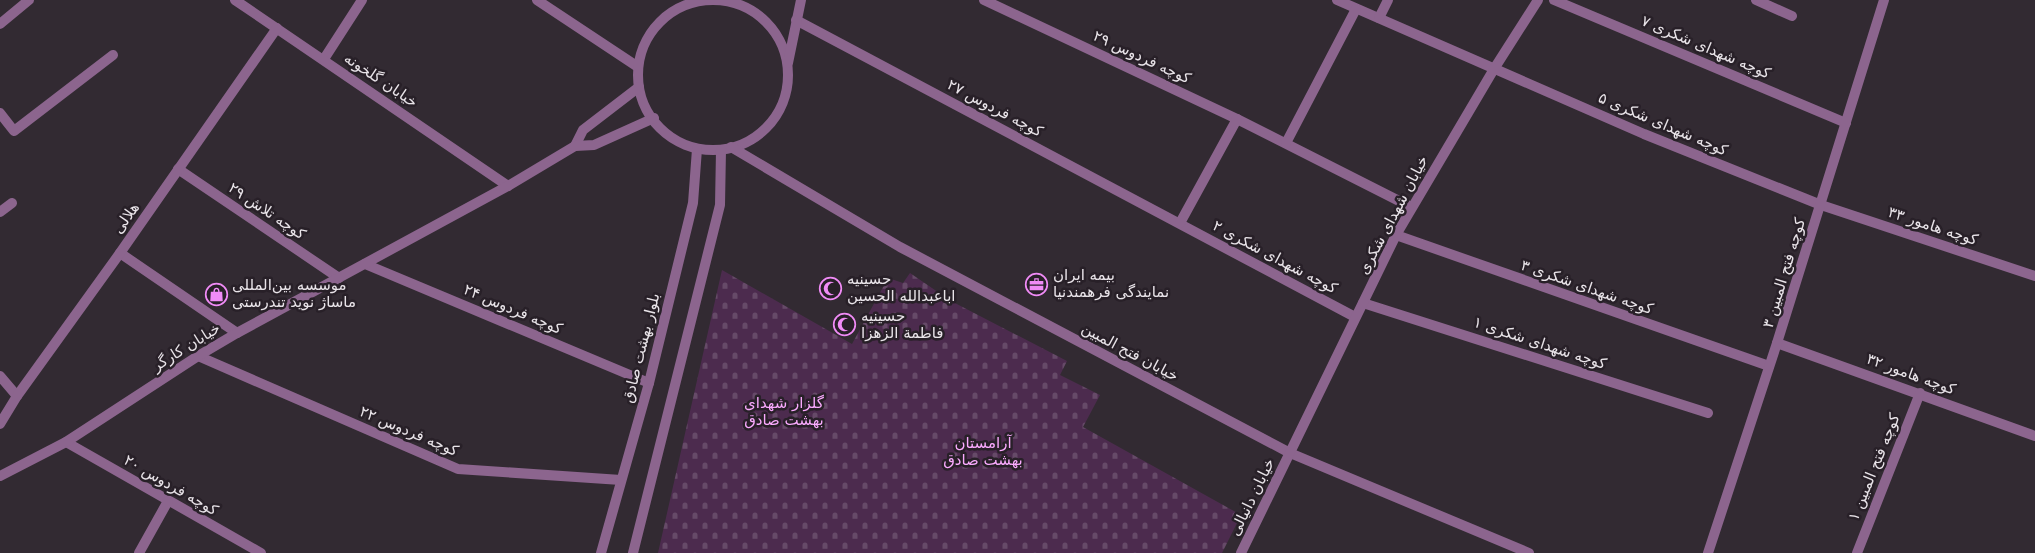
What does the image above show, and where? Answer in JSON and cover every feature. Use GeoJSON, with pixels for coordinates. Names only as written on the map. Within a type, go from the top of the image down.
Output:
{"type":"FeatureCollection","features":[{"type":"Feature","properties":{"kind":"street"},"geometry":{"type":"LineString","coordinates":[[0,24],[29,0]]}},
{"type":"Feature","properties":{"kind":"street","name":"خیابان گلخونه"},"geometry":{"type":"LineString","coordinates":[[235,0],[508,186]]}},
{"type":"Feature","properties":{"kind":"street"},"geometry":{"type":"LineString","coordinates":[[324,59],[362,0]]}},
{"type":"Feature","properties":{"kind":"street"},"geometry":{"type":"LineString","coordinates":[[538,0],[638,67]]}},
{"type":"Feature","properties":{"kind":"street"},"geometry":{"type":"LineString","coordinates":[[681,0],[674,10],[656,26],[643,47],[638,67],[639,87],[645,107],[662,129],[676,140],[697,148],[726,149],[744,144],[765,130],[779,111],[787,88],[787,64],[801,0]]}},
{"type":"Feature","properties":{"kind":"street"},"geometry":{"type":"LineString","coordinates":[[674,10],[697,1],[722,0],[745,7],[765,21],[780,40],[787,64]]}},
{"type":"Feature","properties":{"kind":"street","name":"کوچه فردوس ۲۹"},"geometry":{"type":"LineString","coordinates":[[984,0],[1237,119],[1411,207]]}},
{"type":"Feature","properties":{"kind":"street","name":"کوچه شهدای شکری ۵"},"geometry":{"type":"LineString","coordinates":[[1336,0],[1644,134],[1821,205]]}},
{"type":"Feature","properties":{"kind":"street"},"geometry":{"type":"LineString","coordinates":[[1379,18],[1388,0]]}},
{"type":"Feature","properties":{"kind":"street","name":"خیابان شهدای شکری"},"geometry":{"type":"LineString","coordinates":[[1290,453],[1355,317],[1411,207],[1538,0]]}},
{"type":"Feature","properties":{"kind":"street","name":"کوچه شهدای شکری ۷"},"geometry":{"type":"LineString","coordinates":[[1554,0],[1846,123]]}},
{"type":"Feature","properties":{"kind":"street"},"geometry":{"type":"LineString","coordinates":[[1756,0],[1792,16]]}},
{"type":"Feature","properties":{"kind":"street","name":"کوچه فتح المبین ۳"},"geometry":{"type":"LineString","coordinates":[[1708,553],[1821,205],[1884,0]]}},
{"type":"Feature","properties":{"kind":"street"},"geometry":{"type":"LineString","coordinates":[[1286,143],[1356,9]]}},
{"type":"Feature","properties":{"kind":"street","name":"کوچه فردوس ۲۷"},"geometry":{"type":"LineString","coordinates":[[796,20],[1180,223]]}},
{"type":"Feature","properties":{"kind":"street","name":"هلالی"},"geometry":{"type":"LineString","coordinates":[[0,424],[17,396],[120,253],[277,28]]}},
{"type":"Feature","properties":{"kind":"street"},"geometry":{"type":"LineString","coordinates":[[0,113],[14,131],[113,55]]}},
{"type":"Feature","properties":{"kind":"street","name":"خیابان کارگر"},"geometry":{"type":"LineString","coordinates":[[575,146],[583,130],[639,87]]}},
{"type":"Feature","properties":{"kind":"street","name":"خیابان کارگر"},"geometry":{"type":"LineString","coordinates":[[0,476],[66,442],[198,356],[237,333],[508,186],[575,146],[594,145],[654,118]]}},
{"type":"Feature","properties":{"kind":"street"},"geometry":{"type":"LineString","coordinates":[[1180,223],[1237,119]]}},
{"type":"Feature","properties":{"kind":"street","name":"بلوار بهشت صادق"},"geometry":{"type":"LineString","coordinates":[[601,553],[649,383],[693,203],[697,148]]}},
{"type":"Feature","properties":{"kind":"street"},"geometry":{"type":"LineString","coordinates":[[633,553],[720,206],[726,149]]}},
{"type":"Feature","properties":{"kind":"street","name":"خیابان فتح المبین"},"geometry":{"type":"LineString","coordinates":[[726,149],[900,247],[1290,453],[1529,553]]}},
{"type":"Feature","properties":{"kind":"street","name":"کوچه تلاش ۲۹"},"geometry":{"type":"LineString","coordinates":[[178,169],[339,278]]}},
{"type":"Feature","properties":{"kind":"street"},"geometry":{"type":"LineString","coordinates":[[0,212],[12,203]]}},
{"type":"Feature","properties":{"kind":"street","name":"کوچه هامور ۳۳"},"geometry":{"type":"LineString","coordinates":[[1821,205],[2035,276]]}},
{"type":"Feature","properties":{"kind":"street","name":"کوچه شهدای شکری ۲"},"geometry":{"type":"LineString","coordinates":[[1180,223],[1355,317]]}},
{"type":"Feature","properties":{"kind":"street","name":"کوچه شهدای شکری ۳"},"geometry":{"type":"LineString","coordinates":[[1396,235],[1769,366]]}},
{"type":"Feature","properties":{"kind":"street"},"geometry":{"type":"LineString","coordinates":[[120,253],[237,333]]}},
{"type":"Feature","properties":{"kind":"street","name":"کوچه فردوس ۲۴"},"geometry":{"type":"LineString","coordinates":[[365,264],[649,383]]}},
{"type":"Feature","properties":{"kind":"street","name":"کوچه شهدای شکری ۱"},"geometry":{"type":"LineString","coordinates":[[1363,303],[1708,413]]}},
{"type":"Feature","properties":{"kind":"street","name":"کوچه هامور ۳۲"},"geometry":{"type":"LineString","coordinates":[[1777,343],[2035,436]]}},
{"type":"Feature","properties":{"kind":"street","name":"کوچه فردوس ۲۲"},"geometry":{"type":"LineString","coordinates":[[198,356],[458,469],[621,480]]}},
{"type":"Feature","properties":{"kind":"street"},"geometry":{"type":"LineString","coordinates":[[0,376],[17,396]]}},
{"type":"Feature","properties":{"kind":"street","name":"کوچه فتح المبین ۱"},"geometry":{"type":"LineString","coordinates":[[1857,553],[1920,393]]}},
{"type":"Feature","properties":{"kind":"street","name":"کوچه فردوس ۲۰"},"geometry":{"type":"LineString","coordinates":[[66,442],[261,553]]}},
{"type":"Feature","properties":{"kind":"street","name":"خیابان دانیالی"},"geometry":{"type":"LineString","coordinates":[[1241,553],[1290,453]]}},
{"type":"Feature","properties":{"kind":"street"},"geometry":{"type":"LineString","coordinates":[[139,553],[168,501]]}},
{"type":"Feature","properties":{"kind":"green space"},"geometry":{"type":"Polygon","coordinates":[[[722,270],[852,344],[888,278],[903,283],[910,273],[951,301],[1067,361],[1060,375],[1100,395],[1083,427],[1241,515],[1222,553],[658,553],[722,270]]]}},
{"type":"Feature","properties":{"kind":"place","name":"بیمه ایران نمایندگی فرهمندنیا"},"geometry":{"type":"Point","coordinates":[1037,284]}},
{"type":"Feature","properties":{"kind":"place","name":"حسینیه اباعبدالله الحسین"},"geometry":{"type":"Point","coordinates":[831,288]}},
{"type":"Feature","properties":{"kind":"place","name":"موسسه بین‌المللی ماساژ نوید تندرستی"},"geometry":{"type":"Point","coordinates":[216,294]}},
{"type":"Feature","properties":{"kind":"place","name":"حسینیه فاطمة الزهزا"},"geometry":{"type":"Point","coordinates":[845,325]}},
{"type":"Feature","properties":{"kind":"park label","name":"گلزار شهدای بهشت صادق"},"geometry":{"type":"Point","coordinates":[784,412]}},
{"type":"Feature","properties":{"kind":"park label","name":"آرامستان بهشت صادق"},"geometry":{"type":"Point","coordinates":[983,452]}}]}
